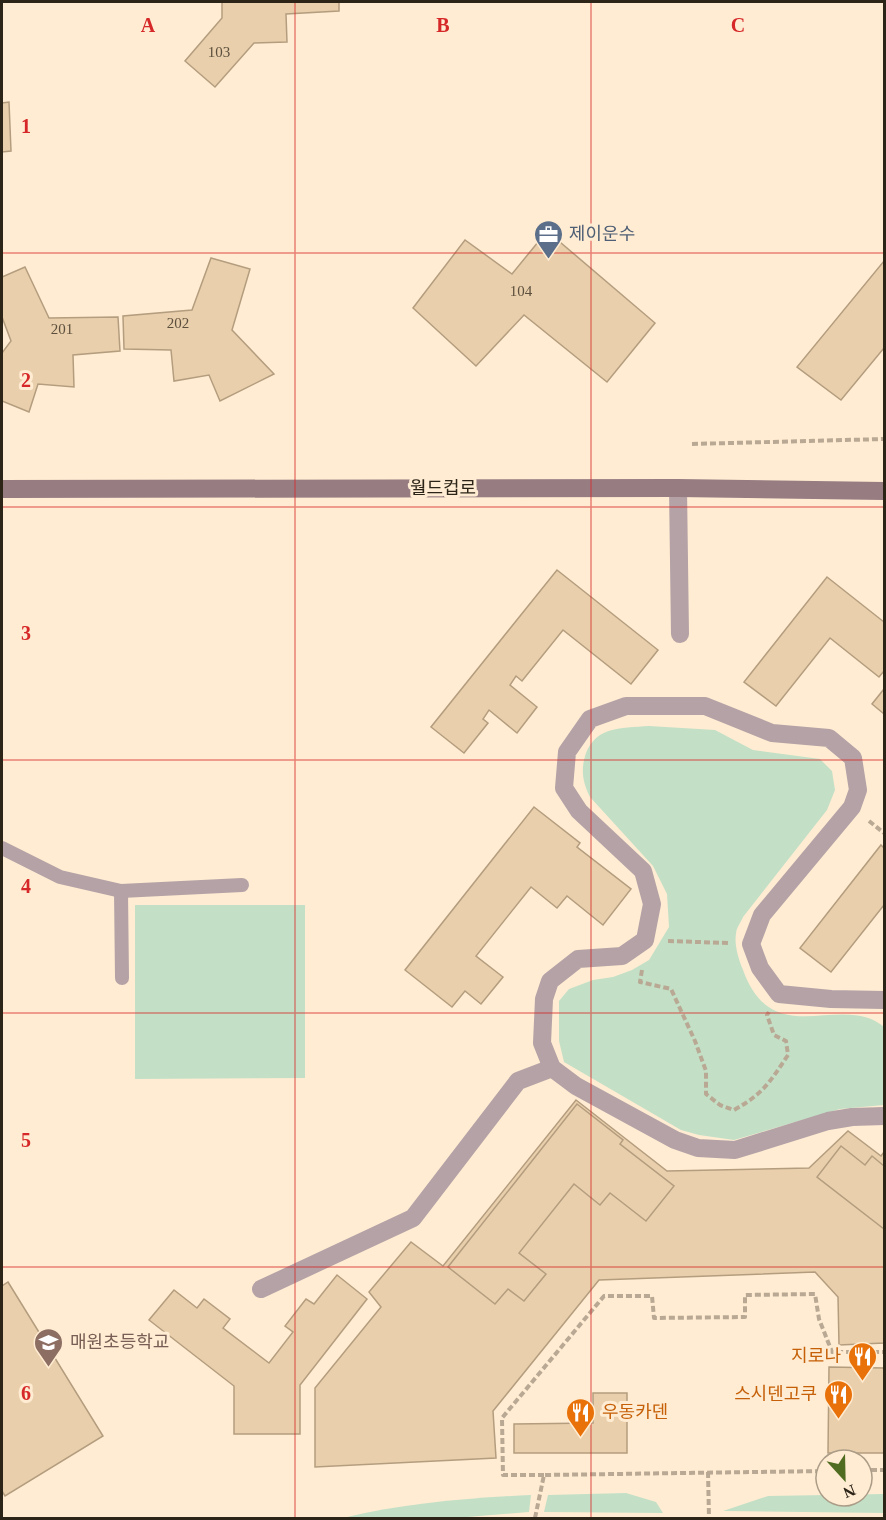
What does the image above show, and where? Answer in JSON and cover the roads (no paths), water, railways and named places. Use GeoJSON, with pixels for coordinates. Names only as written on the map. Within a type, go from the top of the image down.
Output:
{"type":"FeatureCollection","features":[{"type":"Feature","properties":{"kind":"street","name":"월드컵로"},"geometry":{"type":"LineString","coordinates":[[2,489],[678,488],[885,491]]}},
{"type":"Feature","properties":{"kind":"street"},"geometry":{"type":"LineString","coordinates":[[678,488],[680,634]]}},
{"type":"Feature","properties":{"kind":"street"},"geometry":{"type":"LineString","coordinates":[[885,1000],[831,999],[779,994],[760,968],[751,944],[762,915],[852,807],[858,790],[853,758],[829,738],[772,734],[705,706],[626,706],[590,719],[567,752],[564,788],[579,811],[643,871],[652,904],[645,940],[622,956],[578,959],[550,981],[544,999],[542,1043],[552,1068],[576,1086],[675,1140],[698,1148],[735,1150],[828,1121],[852,1117],[885,1116]]}},
{"type":"Feature","properties":{"kind":"street"},"geometry":{"type":"LineString","coordinates":[[261,1289],[413,1218],[518,1081],[552,1068]]}},
{"type":"Feature","properties":{"kind":"lane"},"geometry":{"type":"LineString","coordinates":[[2,848],[60,877],[121,891],[242,885]]}},
{"type":"Feature","properties":{"kind":"lane"},"geometry":{"type":"LineString","coordinates":[[121,891],[122,978]]}},
{"type":"Feature","properties":{"kind":"place","name":"제이운수"},"geometry":{"type":"Point","coordinates":[548,260]}},
{"type":"Feature","properties":{"kind":"place","name":"매원초등학교"},"geometry":{"type":"Point","coordinates":[49,1368]}},
{"type":"Feature","properties":{"kind":"place","name":"지로나"},"geometry":{"type":"Point","coordinates":[862,1382]}},
{"type":"Feature","properties":{"kind":"place","name":"스시덴고쿠"},"geometry":{"type":"Point","coordinates":[838,1420]}},
{"type":"Feature","properties":{"kind":"place","name":"우동카덴"},"geometry":{"type":"Point","coordinates":[581,1438]}}]}
